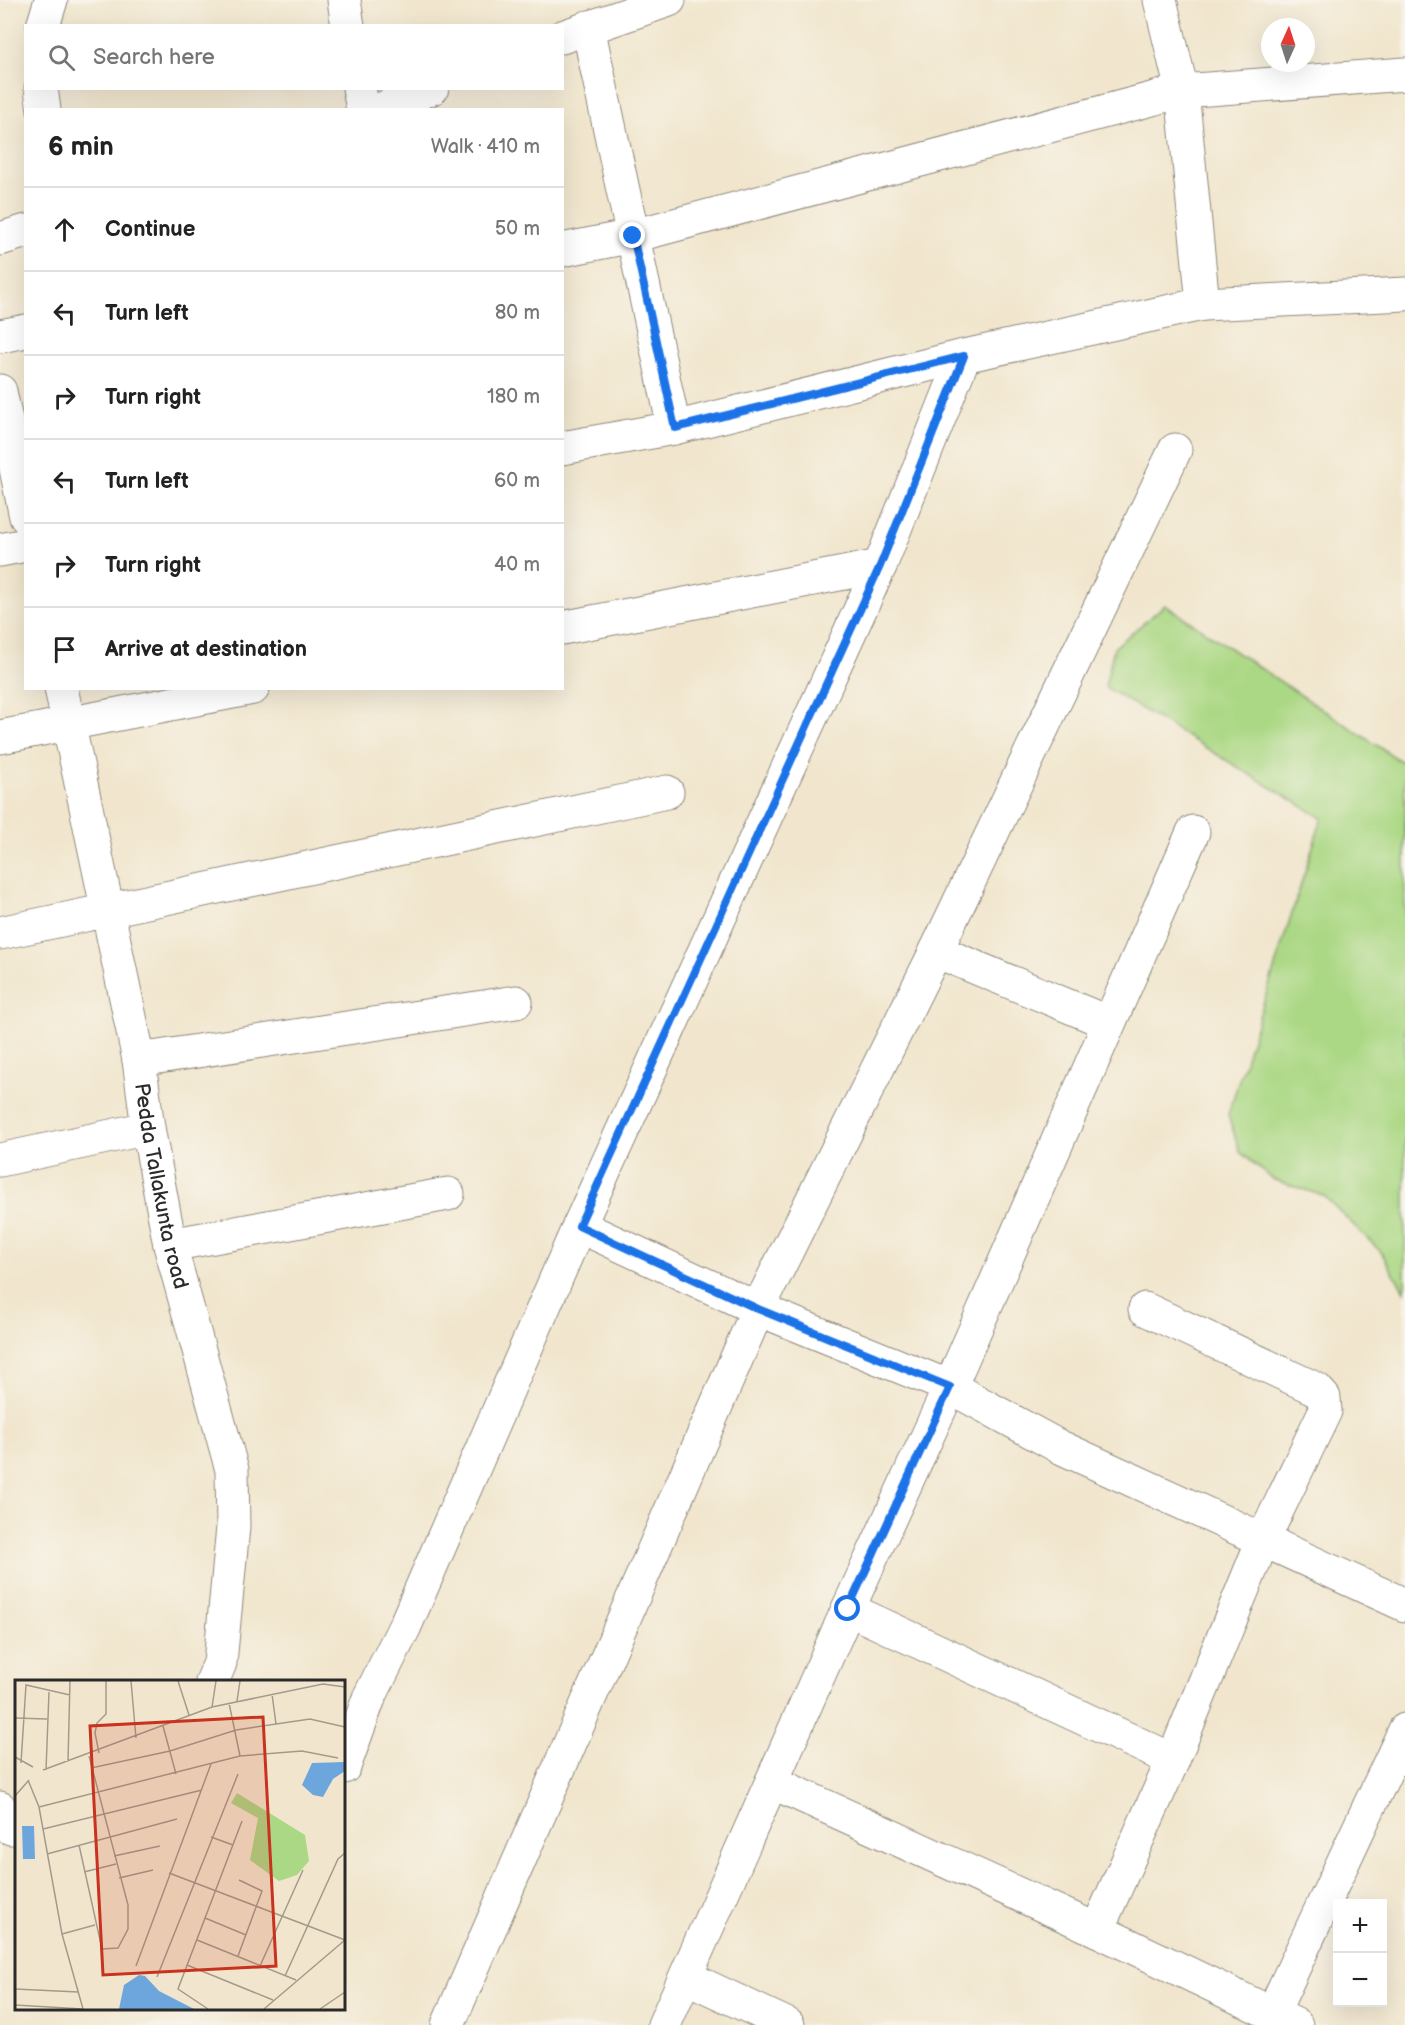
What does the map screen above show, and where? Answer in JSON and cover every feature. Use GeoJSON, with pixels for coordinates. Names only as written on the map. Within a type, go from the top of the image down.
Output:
{"type":"FeatureCollection","features":[{"type":"Feature","properties":{"kind":"street"},"geometry":{"type":"LineString","coordinates":[[44,24],[51,0]]}},
{"type":"Feature","properties":{"kind":"street"},"geometry":{"type":"LineString","coordinates":[[344,0],[348,24]]}},
{"type":"Feature","properties":{"kind":"street"},"geometry":{"type":"LineString","coordinates":[[669,0],[575,32],[633,236],[675,428]]}},
{"type":"Feature","properties":{"kind":"street"},"geometry":{"type":"LineString","coordinates":[[1160,0],[1182,91],[1203,304]]}},
{"type":"Feature","properties":{"kind":"street"},"geometry":{"type":"LineString","coordinates":[[564,250],[633,236],[1182,91],[1405,74]]}},
{"type":"Feature","properties":{"kind":"street"},"geometry":{"type":"LineString","coordinates":[[41,90],[44,108]]}},
{"type":"Feature","properties":{"kind":"street"},"geometry":{"type":"LineString","coordinates":[[359,90],[363,108]]}},
{"type":"Feature","properties":{"kind":"street"},"geometry":{"type":"LineString","coordinates":[[384,108],[427,90]]}},
{"type":"Feature","properties":{"kind":"street"},"geometry":{"type":"LineString","coordinates":[[0,239],[24,232]]}},
{"type":"Feature","properties":{"kind":"street"},"geometry":{"type":"LineString","coordinates":[[564,448],[675,428],[964,356],[1203,304],[1405,294]]}},
{"type":"Feature","properties":{"kind":"street"},"geometry":{"type":"LineString","coordinates":[[0,336],[24,331]]}},
{"type":"Feature","properties":{"kind":"street"},"geometry":{"type":"LineString","coordinates":[[345,1764],[369,1698],[405,1626],[579,1226],[880,566],[964,356]]}},
{"type":"Feature","properties":{"kind":"street"},"geometry":{"type":"LineString","coordinates":[[0,391],[24,507]]}},
{"type":"Feature","properties":{"kind":"street"},"geometry":{"type":"LineString","coordinates":[[448,2025],[758,1309],[936,951],[1175,450]]}},
{"type":"Feature","properties":{"kind":"street"},"geometry":{"type":"LineString","coordinates":[[0,550],[24,545]]}},
{"type":"Feature","properties":{"kind":"street"},"geometry":{"type":"LineString","coordinates":[[564,628],[880,566]]}},
{"type":"Feature","properties":{"kind":"street","name":"Pedda Tallakunta road"},"geometry":{"type":"LineString","coordinates":[[61,690],[139,1060],[148,1128],[170,1245],[232,1470],[233,1527],[220,1663],[213,1680]]}},
{"type":"Feature","properties":{"kind":"street"},"geometry":{"type":"LineString","coordinates":[[0,737],[243,690]]}},
{"type":"Feature","properties":{"kind":"street"},"geometry":{"type":"LineString","coordinates":[[0,933],[667,792]]}},
{"type":"Feature","properties":{"kind":"street"},"geometry":{"type":"LineString","coordinates":[[664,2025],[848,1609],[950,1387],[1193,832]]}},
{"type":"Feature","properties":{"kind":"street"},"geometry":{"type":"LineString","coordinates":[[936,951],[1109,1023]]}},
{"type":"Feature","properties":{"kind":"street"},"geometry":{"type":"LineString","coordinates":[[139,1060],[516,1002]]}},
{"type":"Feature","properties":{"kind":"street"},"geometry":{"type":"LineString","coordinates":[[0,1160],[148,1128]]}},
{"type":"Feature","properties":{"kind":"street"},"geometry":{"type":"LineString","coordinates":[[170,1245],[448,1194]]}},
{"type":"Feature","properties":{"kind":"street"},"geometry":{"type":"LineString","coordinates":[[579,1226],[758,1309],[950,1387],[1058,1446],[1405,1605]]}},
{"type":"Feature","properties":{"kind":"street"},"geometry":{"type":"LineString","coordinates":[[1097,1930],[1173,1760],[1263,1540],[1326,1411],[1324,1398],[1316,1389],[1144,1309]]}},
{"type":"Feature","properties":{"kind":"street"},"geometry":{"type":"LineString","coordinates":[[848,1609],[1173,1760]]}},
{"type":"Feature","properties":{"kind":"street"},"geometry":{"type":"LineString","coordinates":[[772,1782],[1097,1930],[1284,2019],[1405,1730]]}},
{"type":"Feature","properties":{"kind":"street"},"geometry":{"type":"LineString","coordinates":[[686,1977],[788,2025]]}},
{"type":"Feature","properties":{"kind":"green space"},"geometry":{"type":"Polygon","coordinates":[[[1165,605],[1405,764],[1405,1292],[1381,1252],[1324,1196],[1274,1180],[1240,1152],[1228,1115],[1322,818],[1105,687],[1114,648],[1165,605]]]}},
{"type":"Feature","properties":{"kind":"route"},"geometry":{"type":"LineString","coordinates":[[633,236],[675,428],[964,356],[880,566],[579,1226],[758,1309],[950,1387],[848,1609]]}}]}
